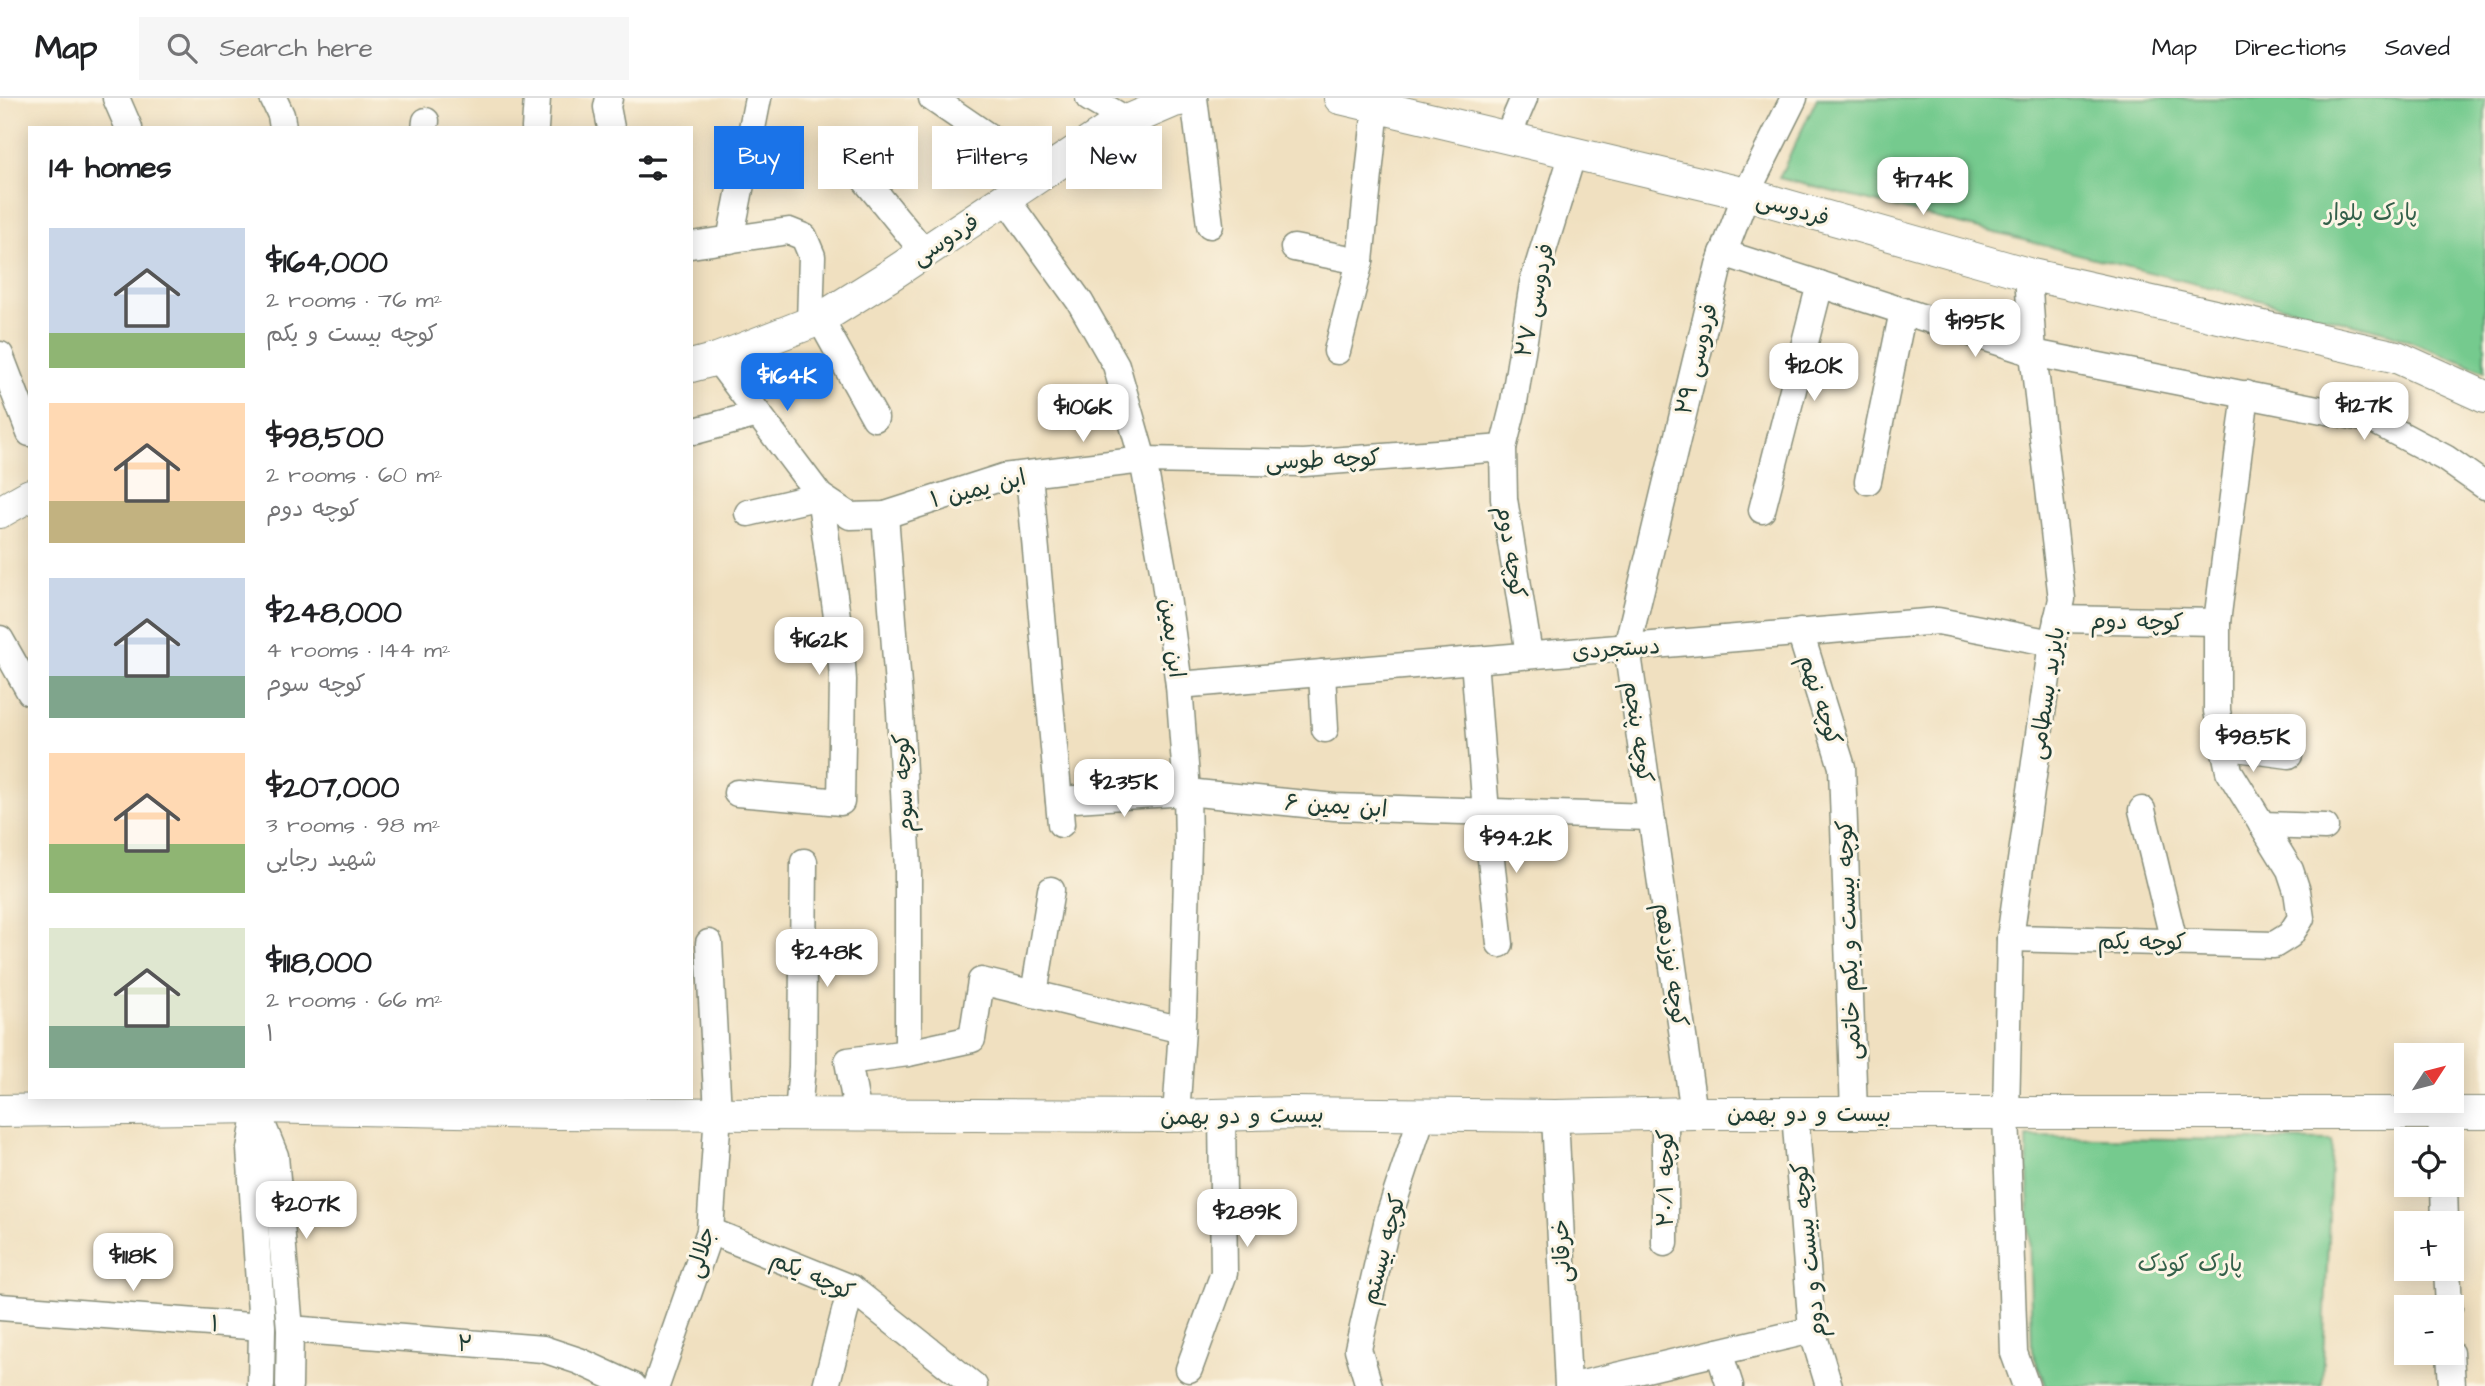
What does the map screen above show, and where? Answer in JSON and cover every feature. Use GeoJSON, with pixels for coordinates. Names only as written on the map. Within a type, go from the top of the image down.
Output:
{"type":"FeatureCollection","features":[{"type":"Feature","properties":{"kind":"main road","name":"فردوسی"},"geometry":{"type":"LineString","coordinates":[[1052,167],[1134,111],[1192,98]]}},
{"type":"Feature","properties":{"kind":"main road","name":"فردوسی"},"geometry":{"type":"LineString","coordinates":[[1340,98],[1397,106],[1507,138],[1746,194],[2028,274],[2397,357],[2485,397]]}},
{"type":"Feature","properties":{"kind":"main road","name":"فردوسی"},"geometry":{"type":"LineString","coordinates":[[704,363],[815,321],[1020,189]]}},
{"type":"Feature","properties":{"kind":"main road"},"geometry":{"type":"LineString","coordinates":[[0,512],[28,496]]}},
{"type":"Feature","properties":{"kind":"main road","name":"بیست و دو بهمن"},"geometry":{"type":"LineString","coordinates":[[0,1111],[254,1102],[557,1105],[718,1114],[858,1115],[1176,1116],[1423,1113],[1555,1116],[2006,1113],[2441,1126],[2485,1113]]}},
{"type":"Feature","properties":{"kind":"street"},"geometry":{"type":"LineString","coordinates":[[116,98],[128,126]]}},
{"type":"Feature","properties":{"kind":"street"},"geometry":{"type":"LineString","coordinates":[[273,98],[283,126]]}},
{"type":"Feature","properties":{"kind":"street"},"geometry":{"type":"LineString","coordinates":[[535,126],[537,98]]}},
{"type":"Feature","properties":{"kind":"street"},"geometry":{"type":"LineString","coordinates":[[609,98],[607,107],[611,126]]}},
{"type":"Feature","properties":{"kind":"street"},"geometry":{"type":"LineString","coordinates":[[730,240],[758,98]]}},
{"type":"Feature","properties":{"kind":"street"},"geometry":{"type":"LineString","coordinates":[[932,98],[973,126]]}},
{"type":"Feature","properties":{"kind":"street"},"geometry":{"type":"LineString","coordinates":[[1089,98],[1134,111]]}},
{"type":"Feature","properties":{"kind":"street"},"geometry":{"type":"LineString","coordinates":[[1192,98],[1210,225]]}},
{"type":"Feature","properties":{"kind":"street"},"geometry":{"type":"LineString","coordinates":[[1507,138],[1524,98]]}},
{"type":"Feature","properties":{"kind":"street","name":"فردوسی ۲۹"},"geometry":{"type":"LineString","coordinates":[[1627,647],[1723,253],[1746,194],[1794,98]]}},
{"type":"Feature","properties":{"kind":"street"},"geometry":{"type":"LineString","coordinates":[[1337,351],[1397,106]]}},
{"type":"Feature","properties":{"kind":"street","name":"فردوسی ۲۷"},"geometry":{"type":"LineString","coordinates":[[1503,448],[1513,408],[1533,283],[1573,153]]}},
{"type":"Feature","properties":{"kind":"street"},"geometry":{"type":"LineString","coordinates":[[873,189],[924,252]]}},
{"type":"Feature","properties":{"kind":"street","name":"ابن یمین"},"geometry":{"type":"LineString","coordinates":[[1006,199],[1080,302],[1116,365],[1143,460],[1164,575],[1179,685],[1187,792],[1182,1030],[1176,1116]]}},
{"type":"Feature","properties":{"kind":"street"},"geometry":{"type":"LineString","coordinates":[[693,245],[789,231],[804,237],[812,256],[815,321],[875,418]]}},
{"type":"Feature","properties":{"kind":"street"},"geometry":{"type":"LineString","coordinates":[[1294,248],[1360,261]]}},
{"type":"Feature","properties":{"kind":"street"},"geometry":{"type":"LineString","coordinates":[[1723,253],[2033,353],[2373,420],[2445,458],[2485,486]]}},
{"type":"Feature","properties":{"kind":"street","name":"بایزید بسطامی"},"geometry":{"type":"LineString","coordinates":[[2026,1386],[2014,1353],[2006,1113],[2010,938],[2054,631],[2062,599],[2033,353],[2028,274]]}},
{"type":"Feature","properties":{"kind":"street"},"geometry":{"type":"LineString","coordinates":[[1762,510],[1820,284]]}},
{"type":"Feature","properties":{"kind":"street"},"geometry":{"type":"LineString","coordinates":[[1868,481],[1903,311]]}},
{"type":"Feature","properties":{"kind":"street"},"geometry":{"type":"LineString","coordinates":[[0,355],[28,428]]}},
{"type":"Feature","properties":{"kind":"street"},"geometry":{"type":"LineString","coordinates":[[704,363],[758,414],[820,496],[840,638],[843,680],[841,802],[737,793]]}},
{"type":"Feature","properties":{"kind":"street"},"geometry":{"type":"LineString","coordinates":[[2246,394],[2217,622],[2217,711],[2222,746],[2229,771],[2262,825],[2325,827]]}},
{"type":"Feature","properties":{"kind":"street"},"geometry":{"type":"LineString","coordinates":[[695,431],[758,414]]}},
{"type":"Feature","properties":{"kind":"street","name":"کوچه طوسی"},"geometry":{"type":"LineString","coordinates":[[1143,460],[1304,463],[1503,448]]}},
{"type":"Feature","properties":{"kind":"street","name":"کوچه دوم"},"geometry":{"type":"LineString","coordinates":[[1503,448],[1503,499],[1529,654]]}},
{"type":"Feature","properties":{"kind":"street","name":"ابن یمین ۱"},"geometry":{"type":"LineString","coordinates":[[820,496],[850,516],[885,514],[1003,477],[1143,460]]}},
{"type":"Feature","properties":{"kind":"street","name":"ابن یمین ۶"},"geometry":{"type":"LineString","coordinates":[[1029,474],[1060,812],[1187,792],[1335,807],[1486,812]]}},
{"type":"Feature","properties":{"kind":"street"},"geometry":{"type":"LineString","coordinates":[[748,513],[820,496]]}},
{"type":"Feature","properties":{"kind":"street","name":"کوچه سوم"},"geometry":{"type":"LineString","coordinates":[[885,514],[900,712],[907,856],[908,1052]]}},
{"type":"Feature","properties":{"kind":"street","name":"دستجردی"},"geometry":{"type":"LineString","coordinates":[[1179,685],[1938,621],[2054,631]]}},
{"type":"Feature","properties":{"kind":"street","name":"کوچه دوم"},"geometry":{"type":"LineString","coordinates":[[2054,631],[2217,622]]}},
{"type":"Feature","properties":{"kind":"street","name":"کوچه نهم"},"geometry":{"type":"LineString","coordinates":[[1800,632],[1842,767]]}},
{"type":"Feature","properties":{"kind":"street"},"geometry":{"type":"LineString","coordinates":[[0,639],[28,688]]}},
{"type":"Feature","properties":{"kind":"street","name":"کوچه پنجم"},"geometry":{"type":"LineString","coordinates":[[1627,647],[1651,817]]}},
{"type":"Feature","properties":{"kind":"street"},"geometry":{"type":"LineString","coordinates":[[1474,660],[1500,944]]}},
{"type":"Feature","properties":{"kind":"street"},"geometry":{"type":"LineString","coordinates":[[1322,673],[1325,729]]}},
{"type":"Feature","properties":{"kind":"street"},"geometry":{"type":"LineString","coordinates":[[2222,746],[2289,755]]}},
{"type":"Feature","properties":{"kind":"street","name":"کوچه بیست و یکم خاتمی"},"geometry":{"type":"LineString","coordinates":[[1842,767],[1854,1113]]}},
{"type":"Feature","properties":{"kind":"street"},"geometry":{"type":"LineString","coordinates":[[2142,810],[2174,942]]}},
{"type":"Feature","properties":{"kind":"street"},"geometry":{"type":"LineString","coordinates":[[1486,812],[1651,817]]}},
{"type":"Feature","properties":{"kind":"street","name":"کوچه نوزدهم"},"geometry":{"type":"LineString","coordinates":[[1651,817],[1679,1114]]}},
{"type":"Feature","properties":{"kind":"street","name":"کوچه یکم"},"geometry":{"type":"LineString","coordinates":[[2010,938],[2274,945],[2290,934],[2301,918],[2297,891],[2290,870],[2262,825]]}},
{"type":"Feature","properties":{"kind":"street"},"geometry":{"type":"LineString","coordinates":[[798,1114],[802,1067],[804,862]]}},
{"type":"Feature","properties":{"kind":"street"},"geometry":{"type":"LineString","coordinates":[[1034,994],[1051,890]]}},
{"type":"Feature","properties":{"kind":"street","name":"جلالی"},"geometry":{"type":"LineString","coordinates":[[656,1386],[710,1231],[718,1114],[709,943]]}},
{"type":"Feature","properties":{"kind":"street"},"geometry":{"type":"LineString","coordinates":[[858,1115],[848,1060],[972,1040],[981,981],[1182,1030]]}},
{"type":"Feature","properties":{"kind":"street"},"geometry":{"type":"LineString","coordinates":[[254,1102],[250,1149],[262,1326],[261,1386]]}},
{"type":"Feature","properties":{"kind":"street"},"geometry":{"type":"LineString","coordinates":[[254,1102],[275,1156],[290,1329],[289,1386]]}},
{"type":"Feature","properties":{"kind":"street","name":"کوچه بیستم"},"geometry":{"type":"LineString","coordinates":[[1369,1386],[1358,1349],[1388,1219],[1423,1113]]}},
{"type":"Feature","properties":{"kind":"street","name":"کوچه بیست و دوم"},"geometry":{"type":"LineString","coordinates":[[1795,1113],[1812,1330],[1829,1386]]}},
{"type":"Feature","properties":{"kind":"street","name":"کوچه ۲۰/۱"},"geometry":{"type":"LineString","coordinates":[[1665,1243],[1679,1114]]}},
{"type":"Feature","properties":{"kind":"street"},"geometry":{"type":"LineString","coordinates":[[1189,1369],[1224,1273],[1222,1115]]}},
{"type":"Feature","properties":{"kind":"street","name":"خرقانی"},"geometry":{"type":"LineString","coordinates":[[1555,1116],[1568,1386]]}},
{"type":"Feature","properties":{"kind":"street","name":"کوچه یکم"},"geometry":{"type":"LineString","coordinates":[[710,1231],[851,1288],[974,1386]]}},
{"type":"Feature","properties":{"kind":"street"},"geometry":{"type":"LineString","coordinates":[[826,1386],[851,1288]]}},
{"type":"Feature","properties":{"kind":"street","name":"۱"},"geometry":{"type":"LineString","coordinates":[[0,1307],[262,1326]]}},
{"type":"Feature","properties":{"kind":"street","name":"۲"},"geometry":{"type":"LineString","coordinates":[[290,1329],[543,1349],[633,1386]]}},
{"type":"Feature","properties":{"kind":"street"},"geometry":{"type":"LineString","coordinates":[[1574,1386],[1812,1330]]}},
{"type":"Feature","properties":{"kind":"street"},"geometry":{"type":"LineString","coordinates":[[1719,1352],[1730,1386]]}},
{"type":"Feature","properties":{"kind":"street"},"geometry":{"type":"LineString","coordinates":[[2451,1365],[2452,1386]]}},
{"type":"Feature","properties":{"kind":"green space","name":"پارک بلوار"},"geometry":{"type":"Polygon","coordinates":[[[1817,98],[2485,99],[2485,371],[2389,333],[1779,178],[1817,98]]]}},
{"type":"Feature","properties":{"kind":"green space","name":"پارک کودک"},"geometry":{"type":"Polygon","coordinates":[[[2027,1137],[2332,1141],[2322,1386],[2046,1386],[2032,1351],[2027,1137]]]}}]}
